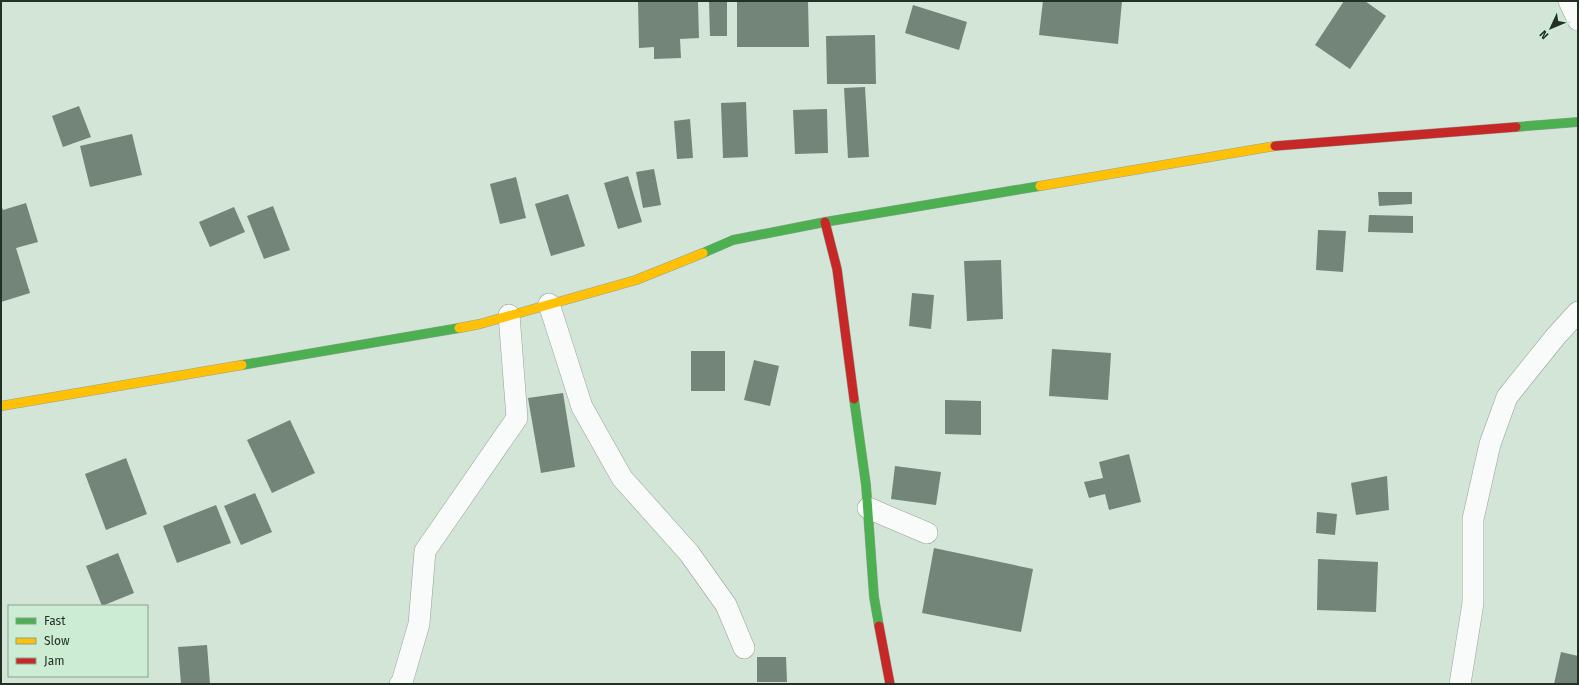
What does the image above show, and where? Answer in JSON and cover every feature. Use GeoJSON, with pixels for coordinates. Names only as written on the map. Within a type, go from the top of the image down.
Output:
{"type":"FeatureCollection","features":[{"type":"Feature","properties":{"kind":"street"},"geometry":{"type":"LineString","coordinates":[[1569,1],[1578,20]]}},
{"type":"Feature","properties":{"kind":"street"},"geometry":{"type":"LineString","coordinates":[[1,406],[480,324],[636,280],[734,240],[825,222],[1268,147],[1578,122]]}},
{"type":"Feature","properties":{"kind":"street"},"geometry":{"type":"LineString","coordinates":[[825,222],[837,269],[868,508],[874,597],[890,684]]}},
{"type":"Feature","properties":{"kind":"street"},"geometry":{"type":"LineString","coordinates":[[549,304],[582,407],[622,478],[689,553],[726,605],[744,648]]}},
{"type":"Feature","properties":{"kind":"street"},"geometry":{"type":"LineString","coordinates":[[1460,684],[1473,603],[1473,520],[1490,444],[1507,397],[1556,336],[1578,312]]}},
{"type":"Feature","properties":{"kind":"street"},"geometry":{"type":"LineString","coordinates":[[406,678],[419,624],[425,551],[517,418],[509,316]]}},
{"type":"Feature","properties":{"kind":"street"},"geometry":{"type":"LineString","coordinates":[[868,508],[927,533]]}},
{"type":"Feature","properties":{"kind":"building"},"geometry":{"type":"Polygon","coordinates":[[[638,1],[698,1],[699,38],[680,39],[681,58],[654,59],[654,47],[639,48],[638,1]]]}},
{"type":"Feature","properties":{"kind":"building"},"geometry":{"type":"Polygon","coordinates":[[[709,1],[727,1],[727,36],[710,36],[709,1]]]}},
{"type":"Feature","properties":{"kind":"building"},"geometry":{"type":"Polygon","coordinates":[[[737,1],[808,1],[809,47],[737,47],[737,1]]]}},
{"type":"Feature","properties":{"kind":"building"},"geometry":{"type":"Polygon","coordinates":[[[1043,1],[1122,1],[1118,44],[1039,35],[1043,1]]]}},
{"type":"Feature","properties":{"kind":"building"},"geometry":{"type":"Polygon","coordinates":[[[1344,1],[1365,1],[1386,16],[1350,69],[1315,45],[1344,1]]]}},
{"type":"Feature","properties":{"kind":"building"},"geometry":{"type":"Polygon","coordinates":[[[913,5],[967,22],[959,50],[905,33],[913,5]]]}},
{"type":"Feature","properties":{"kind":"building"},"geometry":{"type":"Polygon","coordinates":[[[875,35],[876,84],[827,84],[826,36],[875,35]]]}},
{"type":"Feature","properties":{"kind":"building"},"geometry":{"type":"Polygon","coordinates":[[[865,87],[869,157],[848,158],[844,88],[865,87]]]}},
{"type":"Feature","properties":{"kind":"building"},"geometry":{"type":"Polygon","coordinates":[[[746,102],[748,157],[723,158],[721,103],[746,102]]]}},
{"type":"Feature","properties":{"kind":"building"},"geometry":{"type":"Polygon","coordinates":[[[79,106],[91,137],[63,147],[52,116],[79,106]]]}},
{"type":"Feature","properties":{"kind":"building"},"geometry":{"type":"Polygon","coordinates":[[[827,109],[828,153],[795,154],[793,110],[827,109]]]}},
{"type":"Feature","properties":{"kind":"building"},"geometry":{"type":"Polygon","coordinates":[[[690,119],[693,158],[677,159],[674,121],[690,119]]]}},
{"type":"Feature","properties":{"kind":"building"},"geometry":{"type":"Polygon","coordinates":[[[132,134],[142,175],[90,187],[80,146],[132,134]]]}},
{"type":"Feature","properties":{"kind":"building"},"geometry":{"type":"Polygon","coordinates":[[[654,169],[661,205],[643,208],[636,172],[654,169]]]}},
{"type":"Feature","properties":{"kind":"building"},"geometry":{"type":"Polygon","coordinates":[[[628,176],[642,222],[618,229],[604,183],[628,176]]]}},
{"type":"Feature","properties":{"kind":"building"},"geometry":{"type":"Polygon","coordinates":[[[516,177],[526,218],[500,224],[490,184],[516,177]]]}},
{"type":"Feature","properties":{"kind":"building"},"geometry":{"type":"Polygon","coordinates":[[[1378,192],[1412,192],[1412,204],[1379,206],[1378,192]]]}},
{"type":"Feature","properties":{"kind":"building"},"geometry":{"type":"Polygon","coordinates":[[[568,194],[585,246],[551,256],[535,204],[568,194]]]}},
{"type":"Feature","properties":{"kind":"building"},"geometry":{"type":"Polygon","coordinates":[[[26,203],[38,242],[16,248],[30,293],[1,302],[1,204],[3,210],[26,203]]]}},
{"type":"Feature","properties":{"kind":"building"},"geometry":{"type":"Polygon","coordinates":[[[273,206],[290,250],[264,259],[247,216],[273,206]]]}},
{"type":"Feature","properties":{"kind":"building"},"geometry":{"type":"Polygon","coordinates":[[[234,207],[245,232],[210,247],[199,222],[234,207]]]}},
{"type":"Feature","properties":{"kind":"building"},"geometry":{"type":"Polygon","coordinates":[[[1369,215],[1413,216],[1413,233],[1368,232],[1369,215]]]}},
{"type":"Feature","properties":{"kind":"building"},"geometry":{"type":"Polygon","coordinates":[[[1318,230],[1346,231],[1343,272],[1316,270],[1318,230]]]}},
{"type":"Feature","properties":{"kind":"building"},"geometry":{"type":"Polygon","coordinates":[[[1001,260],[1003,319],[967,321],[964,261],[1001,260]]]}},
{"type":"Feature","properties":{"kind":"building"},"geometry":{"type":"Polygon","coordinates":[[[912,293],[934,295],[931,329],[909,326],[912,293]]]}},
{"type":"Feature","properties":{"kind":"building"},"geometry":{"type":"Polygon","coordinates":[[[1052,349],[1111,353],[1108,400],[1049,396],[1052,349]]]}},
{"type":"Feature","properties":{"kind":"building"},"geometry":{"type":"Polygon","coordinates":[[[691,351],[725,351],[725,391],[691,391],[691,351]]]}},
{"type":"Feature","properties":{"kind":"building"},"geometry":{"type":"Polygon","coordinates":[[[754,360],[779,366],[770,406],[744,400],[754,360]]]}},
{"type":"Feature","properties":{"kind":"building"},"geometry":{"type":"Polygon","coordinates":[[[563,393],[575,467],[541,473],[528,398],[563,393]]]}},
{"type":"Feature","properties":{"kind":"building"},"geometry":{"type":"Polygon","coordinates":[[[945,400],[981,401],[981,435],[945,434],[945,400]]]}},
{"type":"Feature","properties":{"kind":"building"},"geometry":{"type":"Polygon","coordinates":[[[290,420],[315,473],[272,493],[247,440],[290,420]]]}},
{"type":"Feature","properties":{"kind":"building"},"geometry":{"type":"Polygon","coordinates":[[[1129,454],[1141,502],[1109,510],[1105,494],[1089,498],[1084,482],[1103,478],[1099,462],[1129,454]]]}},
{"type":"Feature","properties":{"kind":"building"},"geometry":{"type":"Polygon","coordinates":[[[126,458],[147,514],[106,530],[85,474],[126,458]]]}},
{"type":"Feature","properties":{"kind":"building"},"geometry":{"type":"Polygon","coordinates":[[[895,466],[941,472],[936,505],[891,499],[895,466]]]}},
{"type":"Feature","properties":{"kind":"building"},"geometry":{"type":"Polygon","coordinates":[[[1387,476],[1389,510],[1356,515],[1351,483],[1387,476]]]}},
{"type":"Feature","properties":{"kind":"building"},"geometry":{"type":"Polygon","coordinates":[[[255,493],[272,532],[241,545],[224,506],[255,493]]]}},
{"type":"Feature","properties":{"kind":"building"},"geometry":{"type":"Polygon","coordinates":[[[216,505],[231,543],[177,563],[163,526],[216,505]]]}},
{"type":"Feature","properties":{"kind":"building"},"geometry":{"type":"Polygon","coordinates":[[[1317,512],[1337,514],[1335,535],[1316,533],[1317,512]]]}},
{"type":"Feature","properties":{"kind":"building"},"geometry":{"type":"Polygon","coordinates":[[[934,548],[1033,569],[1021,632],[922,613],[934,548]]]}},
{"type":"Feature","properties":{"kind":"building"},"geometry":{"type":"Polygon","coordinates":[[[118,553],[134,593],[102,605],[86,566],[118,553]]]}},
{"type":"Feature","properties":{"kind":"building"},"geometry":{"type":"Polygon","coordinates":[[[1318,559],[1378,562],[1376,612],[1317,610],[1318,559]]]}},
{"type":"Feature","properties":{"kind":"building"},"geometry":{"type":"Polygon","coordinates":[[[207,645],[210,684],[181,684],[178,647],[207,645]]]}},
{"type":"Feature","properties":{"kind":"building"},"geometry":{"type":"Polygon","coordinates":[[[1561,652],[1578,656],[1577,684],[1554,684],[1561,652]]]}},
{"type":"Feature","properties":{"kind":"building"},"geometry":{"type":"Polygon","coordinates":[[[757,657],[786,657],[787,682],[757,682],[757,657]]]}},
{"type":"Feature","properties":{"kind":"traffic: fast"},"geometry":{"type":"LineString","coordinates":[[1516,127],[1578,122]]}},
{"type":"Feature","properties":{"kind":"traffic: fast"},"geometry":{"type":"LineString","coordinates":[[703,253],[733,240],[825,222],[1040,186]]}},
{"type":"Feature","properties":{"kind":"traffic: fast"},"geometry":{"type":"LineString","coordinates":[[242,365],[459,328]]}},
{"type":"Feature","properties":{"kind":"traffic: fast"},"geometry":{"type":"LineString","coordinates":[[854,399],[866,485],[874,597],[879,626]]}},
{"type":"Feature","properties":{"kind":"traffic: slow"},"geometry":{"type":"LineString","coordinates":[[1040,186],[1275,146]]}},
{"type":"Feature","properties":{"kind":"traffic: slow"},"geometry":{"type":"LineString","coordinates":[[459,328],[480,324],[636,280],[703,253]]}},
{"type":"Feature","properties":{"kind":"traffic: slow"},"geometry":{"type":"LineString","coordinates":[[1,406],[242,365]]}},
{"type":"Feature","properties":{"kind":"traffic: jam"},"geometry":{"type":"LineString","coordinates":[[1275,146],[1516,127]]}},
{"type":"Feature","properties":{"kind":"traffic: jam"},"geometry":{"type":"LineString","coordinates":[[825,222],[837,269],[854,399]]}},
{"type":"Feature","properties":{"kind":"traffic: jam"},"geometry":{"type":"LineString","coordinates":[[879,626],[890,684]]}}]}
